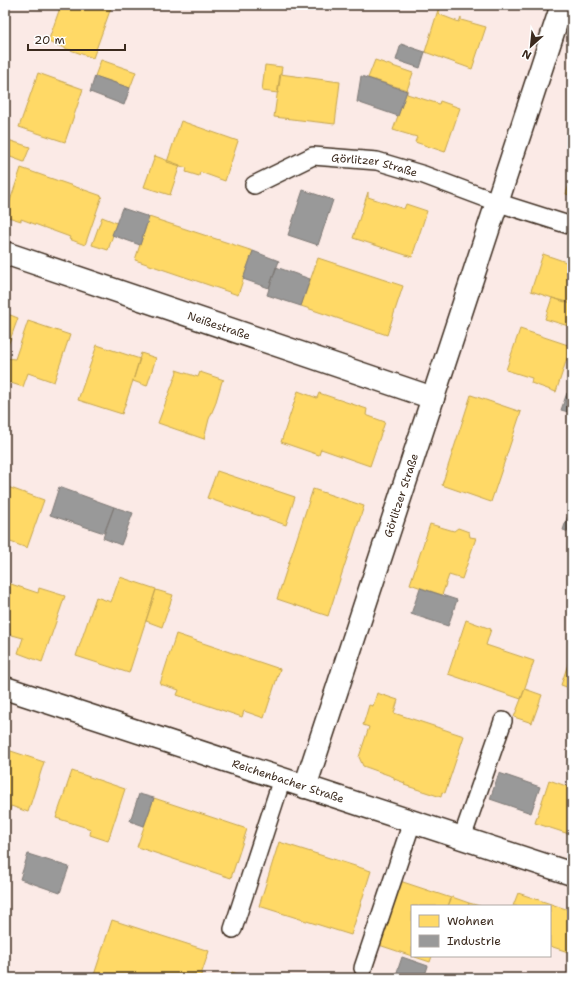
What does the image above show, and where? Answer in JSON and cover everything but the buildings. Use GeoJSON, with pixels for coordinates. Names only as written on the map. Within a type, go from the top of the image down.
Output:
{"type":"FeatureCollection","features":[{"type":"Feature","properties":{"kind":"street","name":"Görlitzer Straße"},"geometry":{"type":"LineString","coordinates":[[305,787],[562,5]]}},
{"type":"Feature","properties":{"kind":"street","name":"Neißestraße"},"geometry":{"type":"LineString","coordinates":[[5,253],[432,398]]}},
{"type":"Feature","properties":{"kind":"street","name":"Reichenbacher Straße"},"geometry":{"type":"LineString","coordinates":[[5,688],[572,874]]}},
{"type":"Feature","properties":{"kind":"lane","name":"Görlitzer Straße"},"geometry":{"type":"LineString","coordinates":[[254,185],[313,156],[377,161],[424,175],[496,202],[572,226]]}},
{"type":"Feature","properties":{"kind":"lane"},"geometry":{"type":"LineString","coordinates":[[462,838],[503,721]]}},
{"type":"Feature","properties":{"kind":"lane"},"geometry":{"type":"LineString","coordinates":[[233,929],[282,779]]}},
{"type":"Feature","properties":{"kind":"lane"},"geometry":{"type":"LineString","coordinates":[[363,968],[412,822]]}}]}
